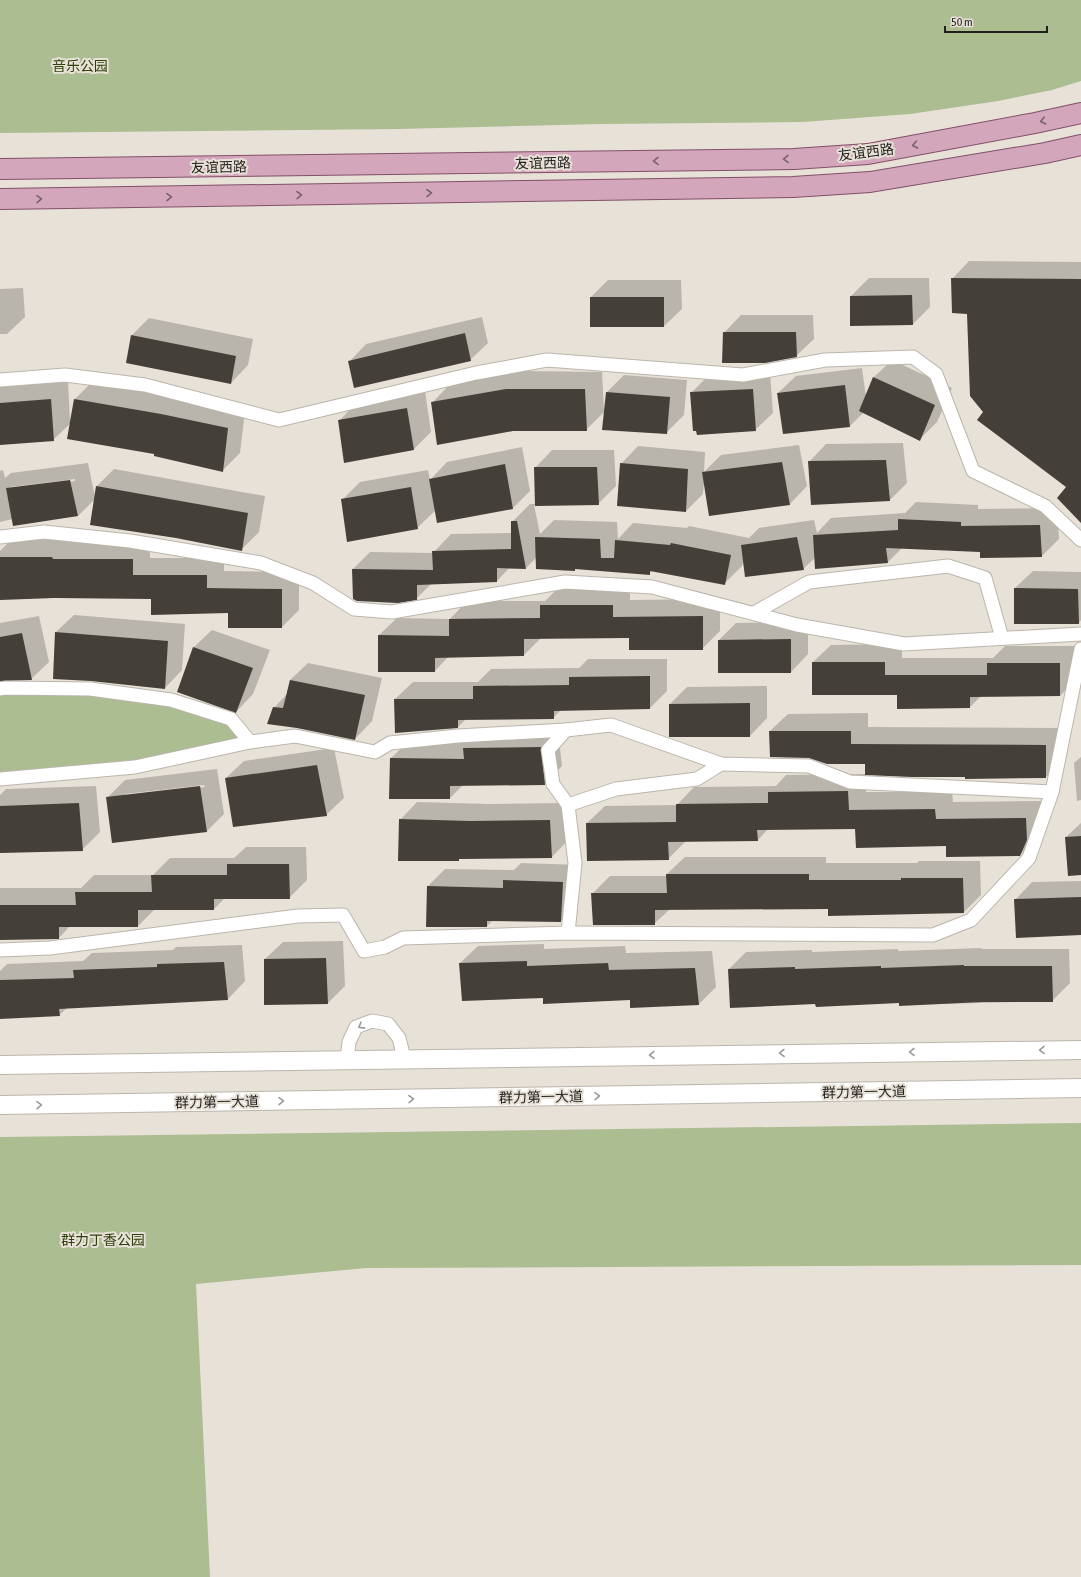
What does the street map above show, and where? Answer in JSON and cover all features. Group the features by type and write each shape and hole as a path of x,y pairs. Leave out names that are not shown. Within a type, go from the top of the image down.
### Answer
{"main road":[{"name":"友谊西路","path":"0,169 794,159 868,154 1081,113"},
{"name":"友谊西路","path":"0,199 793,187 870,182 1046,153 1081,145"},
{"path":"0,1065 404,1058 1081,1050"},
{"name":"群力第一大道","path":"0,1105 1081,1088"}],"street":[{"path":"0,380 65,374 145,385 279,420 476,373 547,360 743,375 824,360 913,358 936,374 973,471 1045,506 1081,540"},
{"path":"0,537 44,532 130,542 261,564 313,583 354,609 392,612 566,582 652,587 797,625 904,644 1081,634"},
{"path":"754,614 809,582 948,566 985,578 1002,638"},
{"path":"0,950 50,948 298,916 343,915 364,951 386,947 403,938 568,933 933,935 971,920 1030,858 1052,792 1081,649"},
{"path":"0,689 90,689 171,700 230,720 250,742"},
{"path":"0,779 135,767 250,742 295,736 376,752 390,743 458,736 566,730 611,724 721,764 809,766 850,782 1052,792"},
{"path":"566,730 548,750 553,784 568,805 575,863 568,933"},
{"path":"568,805 616,789 697,780 721,764"},
{"path":"347,1060 349,1042 356,1027 372,1020 388,1024 399,1038 404,1058"}],"green space":[{"name":"音乐公园","path":"0,0 1081,0 1081,81 1052,90 998,101 910,114 803,122 601,124 399,129 0,133"},
{"path":"0,689 90,689 231,719 250,742 135,767 0,779"},
{"name":"群力丁香公园","path":"1081,1123 1081,1265 366,1268 196,1284 210,1577 0,1577 0,1137"}],"building":[{"path":"951,278 1081,279 1081,523 1057,498 1066,487 977,420 983,412 970,396 967,314 952,313"},
{"path":"912,295 913,325 850,326 850,296"},
{"path":"590,297 664,297 664,327 590,327"},
{"path":"723,332 796,332 797,357 765,363 722,363"},
{"path":"465,333 471,361 354,388 348,361"},
{"path":"131,335 236,356 231,384 126,363"},
{"path":"873,377 935,405 920,441 859,411"},
{"path":"845,385 850,427 783,434 777,393"},
{"path":"506,389 585,389 587,431 513,431 437,445 431,402"},
{"path":"753,389 756,431 697,435 696,431 693,431 690,392"},
{"path":"606,392 670,397 667,434 602,430"},
{"path":"51,399 54,441 0,445 0,403"},
{"path":"74,399 161,414 228,428 223,472 154,456 154,454 67,439"},
{"path":"407,408 414,450 344,463 338,420"},
{"path":"886,460 890,501 811,505 808,461"},
{"path":"782,462 790,505 709,516 702,472"},
{"path":"620,463 688,469 686,512 617,506"},
{"path":"505,464 513,509 437,523 429,479"},
{"path":"534,467 597,467 599,505 535,506"},
{"path":"70,480 78,516 13,526 6,488"},
{"path":"96,486 248,513 242,551 176,538 90,525"},
{"path":"411,487 418,529 347,542 341,499"},
{"path":"898,519 961,522 961,526 1040,525 1042,557 980,558 980,552 886,548 888,563 815,569 813,535 898,530"},
{"path":"511,521 517,521 526,569 497,568 497,582 417,585 417,600 398,603 357,601 353,599 352,569 433,570 432,551 511,549"},
{"path":"535,537 600,539 601,558 614,558 615,540 670,545 671,543 731,555 725,585 650,571 650,575 575,569 575,571 536,569"},
{"path":"797,537 804,570 745,577 741,545"},
{"path":"0,557 52,557 53,559 133,559 133,575 207,575 207,588 282,589 282,628 228,628 228,613 151,615 151,599 54,598 0,600"},
{"path":"1014,588 1078,589 1079,624 1014,624"},
{"path":"540,605 613,605 613,617 703,616 703,650 629,650 629,638 524,639 524,656 435,658 435,672 378,672 378,635 449,636 449,619 540,618"},
{"path":"55,632 168,641 165,689 91,681 53,679"},
{"path":"22,633 32,680 0,681 0,637"},
{"path":"791,639 791,673 718,673 718,640"},
{"path":"193,647 253,668 236,713 177,692"},
{"path":"812,662 885,662 885,675 987,675 987,663 1060,663 1060,696 970,697 970,708 897,709 897,695 812,695"},
{"path":"650,676 650,709 554,711 554,719 458,720 458,728 395,733 394,699 473,699 473,686 569,685 569,677"},
{"path":"290,680 365,695 355,740 297,728 267,724 273,707 283,708"},
{"path":"750,703 750,737 669,737 669,704"},
{"path":"769,731 851,731 851,744 1046,745 1046,778 965,779 965,777 865,775 865,764 827,764 809,758 770,757"},
{"path":"541,747 545,785 450,786 450,799 389,799 390,758 464,759 463,748"},
{"path":"317,765 327,816 233,827 225,778"},
{"path":"200,786 207,832 112,843 106,797"},
{"path":"848,791 849,810 935,809 936,819 1026,818 1027,840 1020,856 946,857 946,846 856,848 855,829 757,830 758,841 668,842 669,860 587,861 586,823 676,822 676,804 768,803 768,792"},
{"path":"79,803 83,851 0,853 0,806"},
{"path":"399,819 470,821 550,820 552,858 398,861"},
{"path":"1081,836 1081,875 1068,876 1065,837"},
{"path":"227,864 289,864 290,899 214,899 214,910 138,910 138,927 59,927 59,939 0,940 0,905 76,905 75,892 152,892 151,875 227,875"},
{"path":"666,874 809,874 809,880 963,878 964,913 828,916 828,909 655,910 655,925 593,925 591,893 667,893"},
{"path":"503,880 563,882 561,922 487,921 487,927 426,927 427,886 503,888"},
{"path":"1081,897 1081,935 1016,938 1014,899"},
{"path":"326,958 328,1004 264,1005 264,959"},
{"path":"527,961 527,966 608,963 609,970 695,968 699,1005 630,1008 630,1000 543,1004 543,998 462,1001 459,963"},
{"path":"224,962 228,1000 59,1009 60,1016 0,1019 0,980 74,978 73,970 157,967 157,964"},
{"path":"964,965 1052,966 1053,1002 982,1002 899,1006 899,1003 816,1007 815,1004 730,1008 728,969 795,967 795,969 881,966 881,968"}]}
